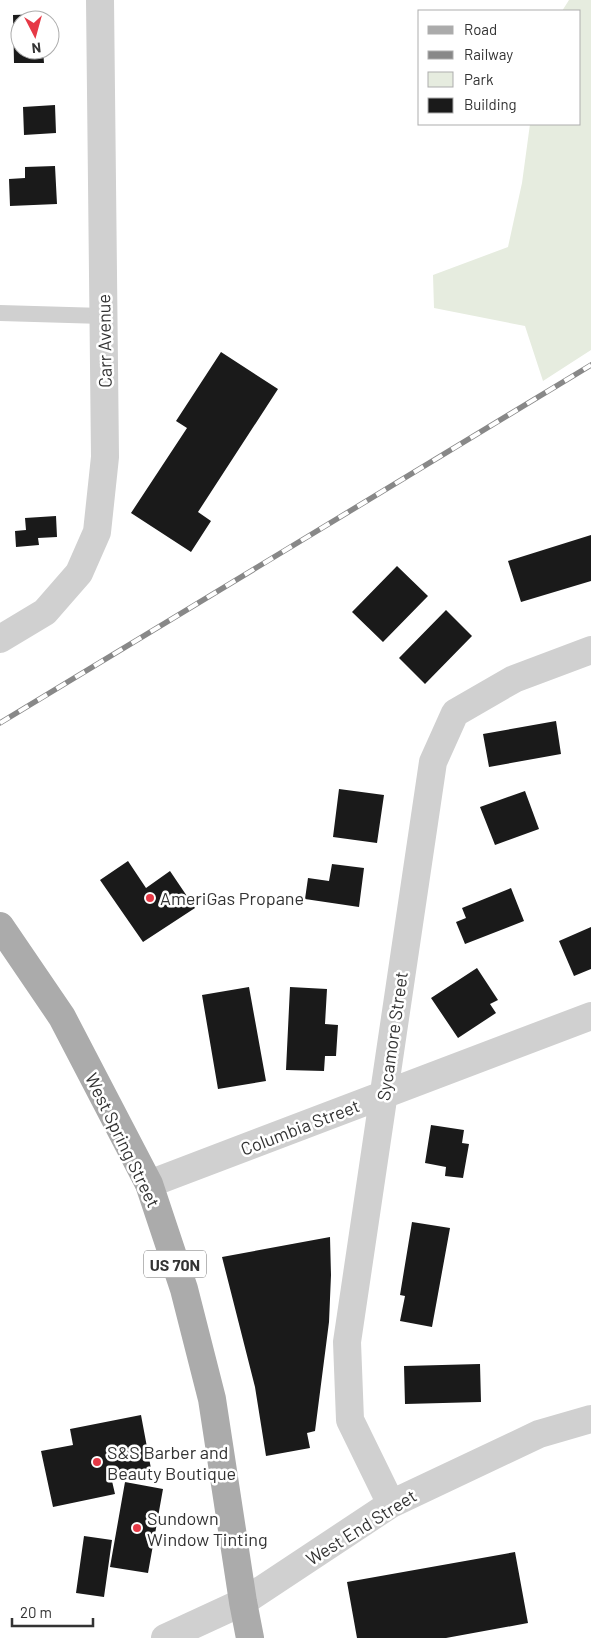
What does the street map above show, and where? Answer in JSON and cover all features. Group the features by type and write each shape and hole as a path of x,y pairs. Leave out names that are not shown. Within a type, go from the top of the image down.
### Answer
{"main road":[{"name":"West Spring Street","path":"0,926 62,1017 149,1184 184,1289 212,1399 250,1638"}],"street":[{"name":"Carr Avenue","path":"0,639 45,612 79,573 97,532 105,458 100,0"},
{"name":"Sycamore Street","path":"390,1504 350,1420 347,1342 433,762 455,713 514,679 591,650"},
{"name":"Columbia Street","path":"149,1184 591,1016"},
{"name":"West End Street","path":"165,1638 243,1602 390,1504 539,1434 591,1419"}],"lane":[{"path":"0,313 103,316"}],"green space":[{"path":"569,0 591,0 591,350 543,381 525,326 434,308 433,275 508,247 522,183 530,125 581,125 581,10 563,10"}],"building":[{"path":"14,60 44,60 44,63 14,63"},
{"path":"55,105 56,133 24,135 23,107"},
{"path":"55,166 57,204 10,206 9,179 25,178 25,167"},
{"path":"221,352 278,389 198,512 211,521 191,552 131,513 187,428 176,421"},
{"path":"56,516 57,537 38,538 39,545 16,547 15,531 26,530 25,518"},
{"path":"591,535 591,581 521,602 508,561"},
{"path":"397,566 428,596 383,642 352,612"},
{"path":"446,610 472,636 425,684 399,658"},
{"path":"556,721 561,754 489,767 483,734"},
{"path":"339,789 384,795 377,843 333,837"},
{"path":"525,791 539,829 495,845 480,807"},
{"name":"AmeriGas Propane","path":"128,861 146,888 170,871 195,908 143,942 100,880"},
{"path":"332,864 364,868 359,907 305,899 308,878 329,881"},
{"path":"511,888 524,921 465,944 456,922 466,918 462,908"},
{"path":"591,927 591,969 574,976 559,941"},
{"path":"477,968 498,1000 490,1004 496,1013 458,1038 431,998"},
{"path":"249,987 266,1081 218,1089 202,995"},
{"path":"290,987 327,989 325,1024 338,1025 336,1056 325,1056 324,1071 286,1070"},
{"path":"431,1125 464,1130 462,1143 469,1144 463,1178 445,1176 446,1167 425,1163"},
{"path":"412,1222 450,1228 432,1327 400,1321 405,1296 400,1295"},
{"path":"330,1237 329,1322 315,1431 307,1433 310,1448 266,1456 255,1387 222,1257"},
{"path":"480,1364 481,1402 405,1404 404,1366"},
{"name":"S&S Barber and Beauty Boutique","path":"141,1415 152,1474 112,1481 115,1494 53,1507 41,1451 73,1445 70,1429"},
{"name":"Sundown Window Tinting","path":"125,1482 163,1489 148,1573 110,1567"},
{"path":"84,1536 112,1540 104,1597 76,1593"},
{"path":"515,1552 528,1623 446,1638 357,1638 347,1582"}],"railway":[{"path":"0,723 591,365"}],"place":[{"name":"AmeriGas Propane","path":"150,898"},
{"name":"S&S Barber and Beauty Boutique","path":"97,1462"},
{"name":"Sundown Window Tinting","path":"137,1528"}]}
